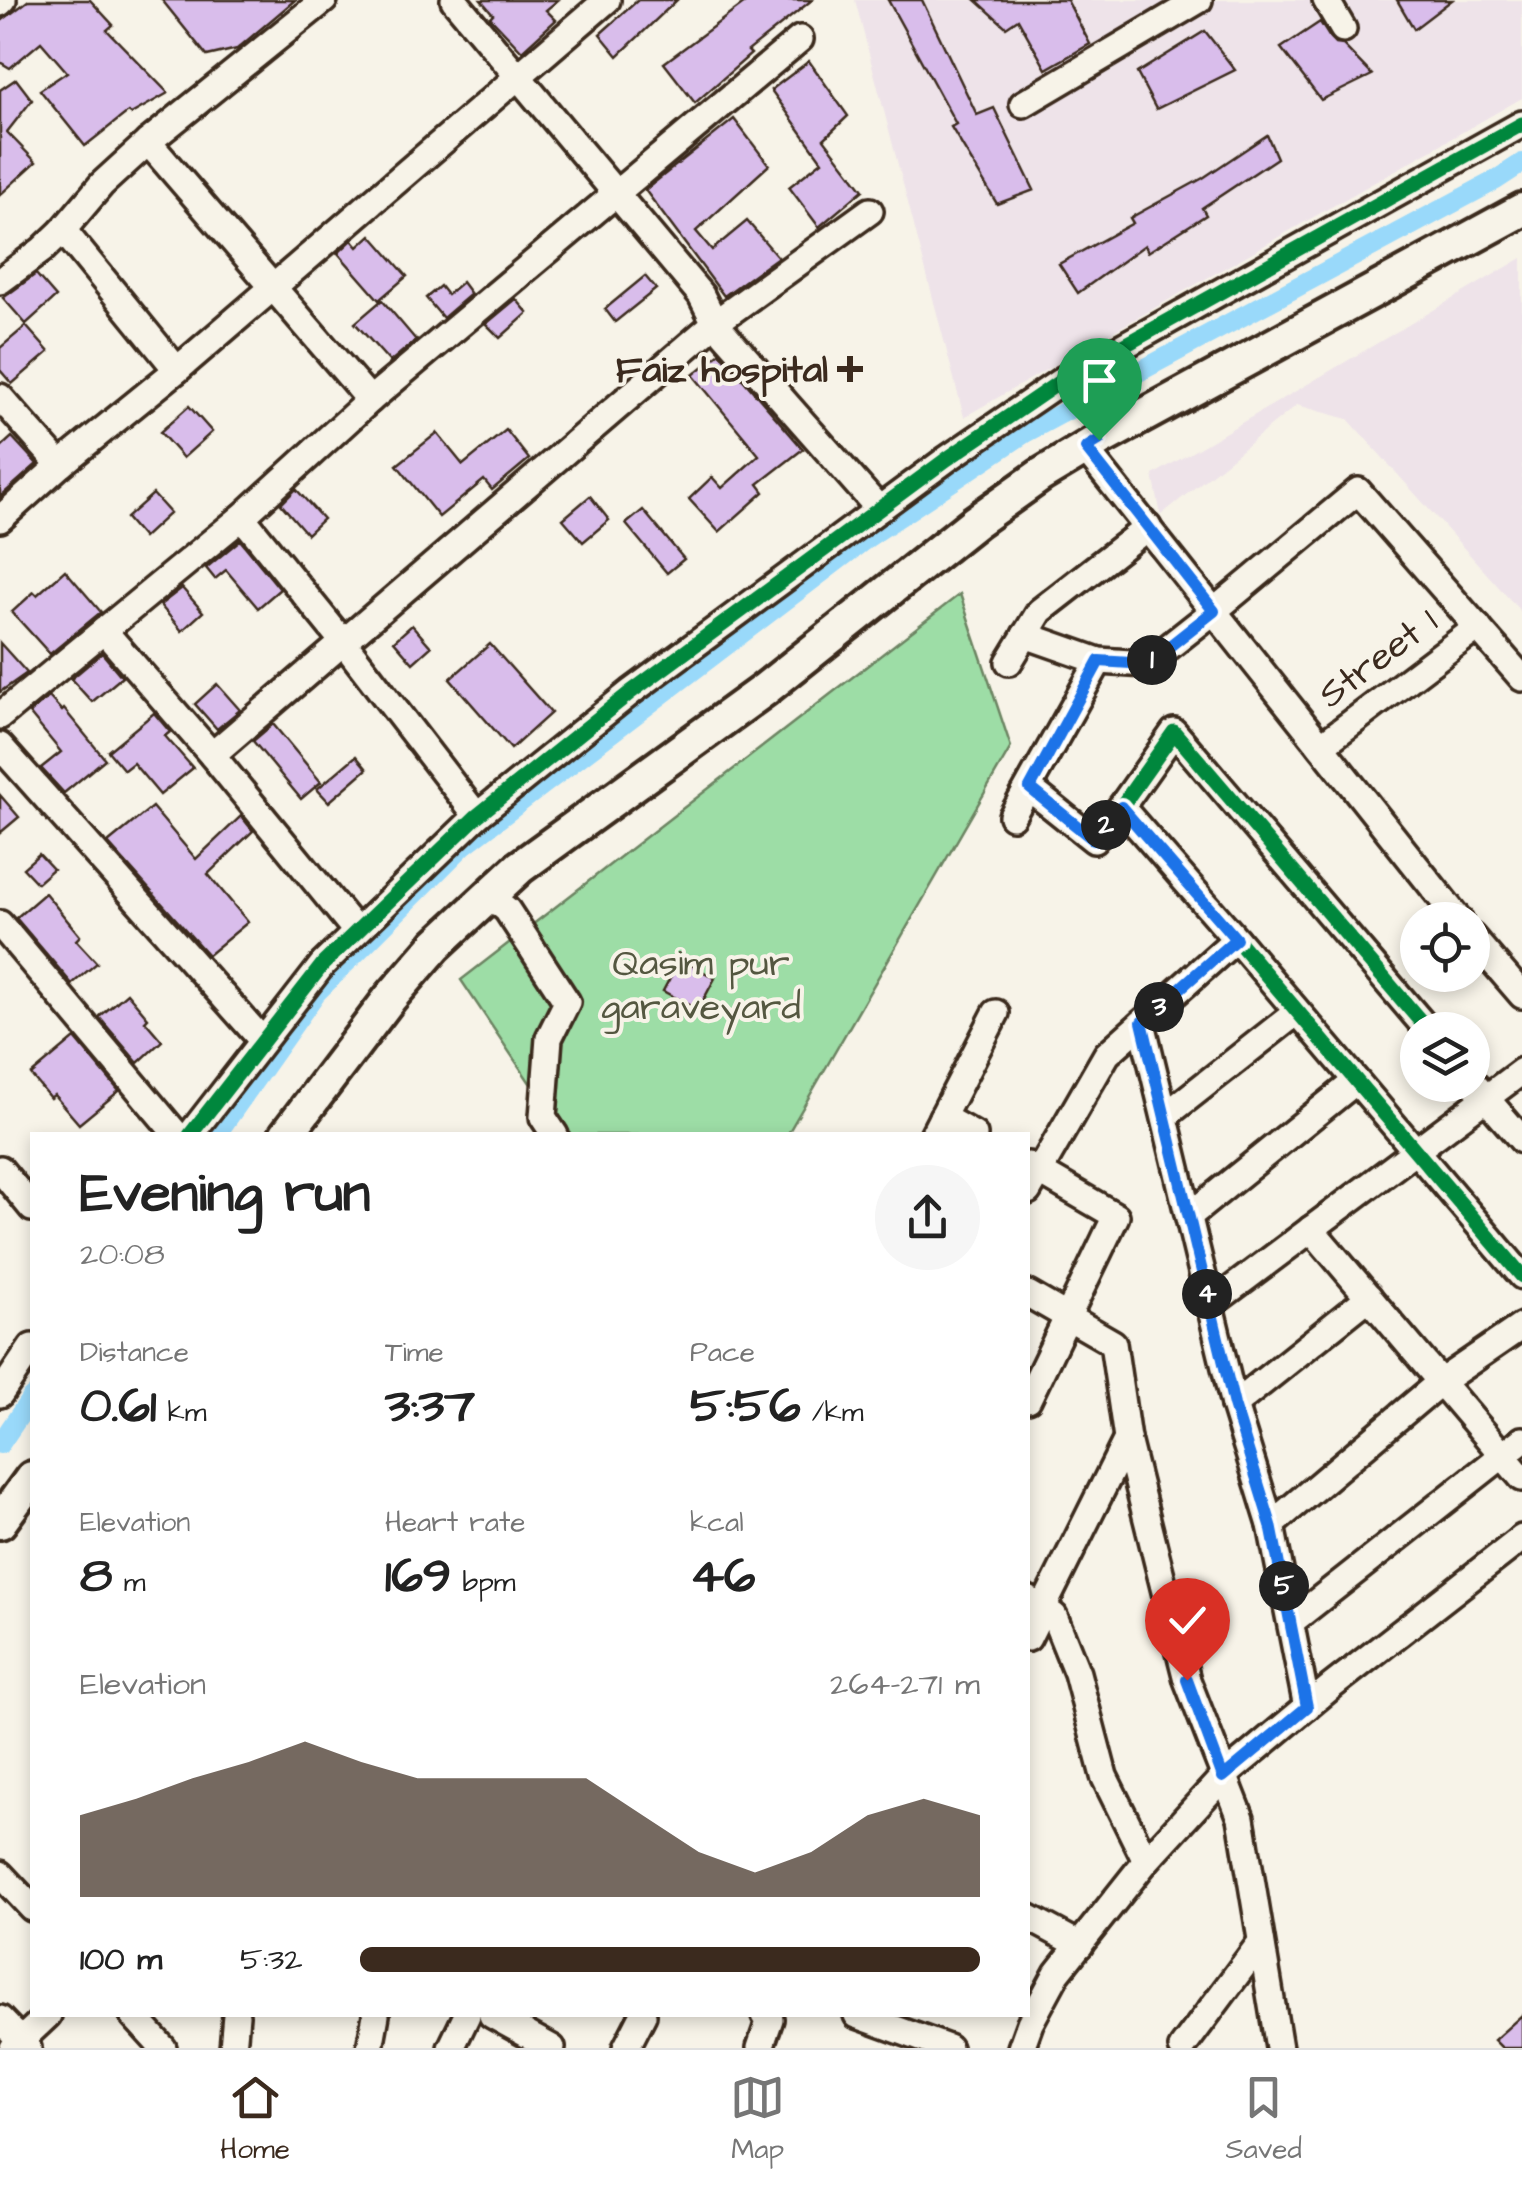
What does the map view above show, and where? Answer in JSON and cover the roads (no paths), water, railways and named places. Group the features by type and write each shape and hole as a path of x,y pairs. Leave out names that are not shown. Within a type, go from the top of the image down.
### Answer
{"main road":[{"path":"288,1132 390,998 436,945 520,867 764,690 975,522 1086,448 1522,210"},
{"path":"0,1522 30,1481"}],"street":[{"path":"0,281 42,250 102,184 148,142 324,0"},
{"path":"454,0 700,296 715,322 879,509"},
{"path":"0,519 607,0"},
{"path":"1023,104 1199,0"},
{"path":"1326,0 1343,28"},
{"path":"0,716 242,517 370,400 800,39"},
{"path":"192,1132 322,964 477,816 631,692 947,459 1064,379 1522,124"},
{"path":"148,142 370,400"},
{"path":"212,756 715,322 870,210"},
{"path":"63,230 177,370"},
{"path":"0,396 60,466"},
{"path":"1086,448 1444,902"},
{"path":"1025,635 1099,661 1147,664 1358,491 1522,678"},
{"path":"242,517 477,816"},
{"path":"1009,662 1040,611 1148,527"},
{"name":"Street 1","path":"1321,746 1478,628"},
{"path":"104,631 356,931"},
{"path":"1012,816 1099,661"},
{"path":"1030,788 1094,840 1174,732 1413,1012"},
{"path":"0,746 262,1040"},
{"path":"1121,807 1522,1276"},
{"path":"489,896 508,910 567,1002 549,1038 543,1117 553,1132"},
{"path":"0,924 174,1132"},
{"path":"1030,1394 1116,1216 1031,1176 1107,1054 1236,939"},
{"path":"1490,958 1522,995"},
{"path":"1165,1116 1297,1012"},
{"path":"962,1132 937,1126 996,1013"},
{"path":"1142,1022 1234,1405 1271,1525 1307,1707"},
{"path":"1490,1085 1522,1071"},
{"path":"1188,1216 1356,1081"},
{"path":"1210,1305 1416,1151 1467,1102"},
{"path":"1489,1102 1522,1140"},
{"path":"0,1169 30,1206"},
{"path":"1311,1229 1439,1382 1513,1448 1522,1478"},
{"path":"1030,1295 1112,1343 1126,1439 1187,1680 1241,1818 1279,2048"},
{"path":"1234,1405 1369,1297"},
{"path":"1271,1525 1439,1382 1522,1326"},
{"path":"0,1394 30,1351"},
{"path":"1126,1439 1035,1604 1054,1616 1077,1673 1104,1776 1146,1861"},
{"path":"1291,1622 1513,1448"},
{"path":"1021,2048 1057,1973 1146,1861 1223,1777 1522,1538"},
{"path":"0,1874 30,1906"},
{"path":"1030,1918 1080,1945"},
{"path":"1182,2048 1261,1942"},
{"path":"0,2019 20,2046 46,2017"},
{"path":"134,2017 164,2048"},
{"path":"233,2048 236,2017"},
{"path":"370,2048 376,2017"},
{"path":"451,2048 466,2017"},
{"path":"496,2017 552,2048"},
{"path":"626,2048 642,2017"},
{"path":"760,2048 768,2017"},
{"path":"863,2017 948,2048"}],"waterway":[{"path":"218,1132 316,993 464,845 867,538 1025,433 1522,163"},
{"path":"0,1444 30,1400"}],"place":[{"name":"Faiz hospital","path":"850,369"}],"park label":[{"name":"Qasim pur garaveyard","path":"701,984"}]}
